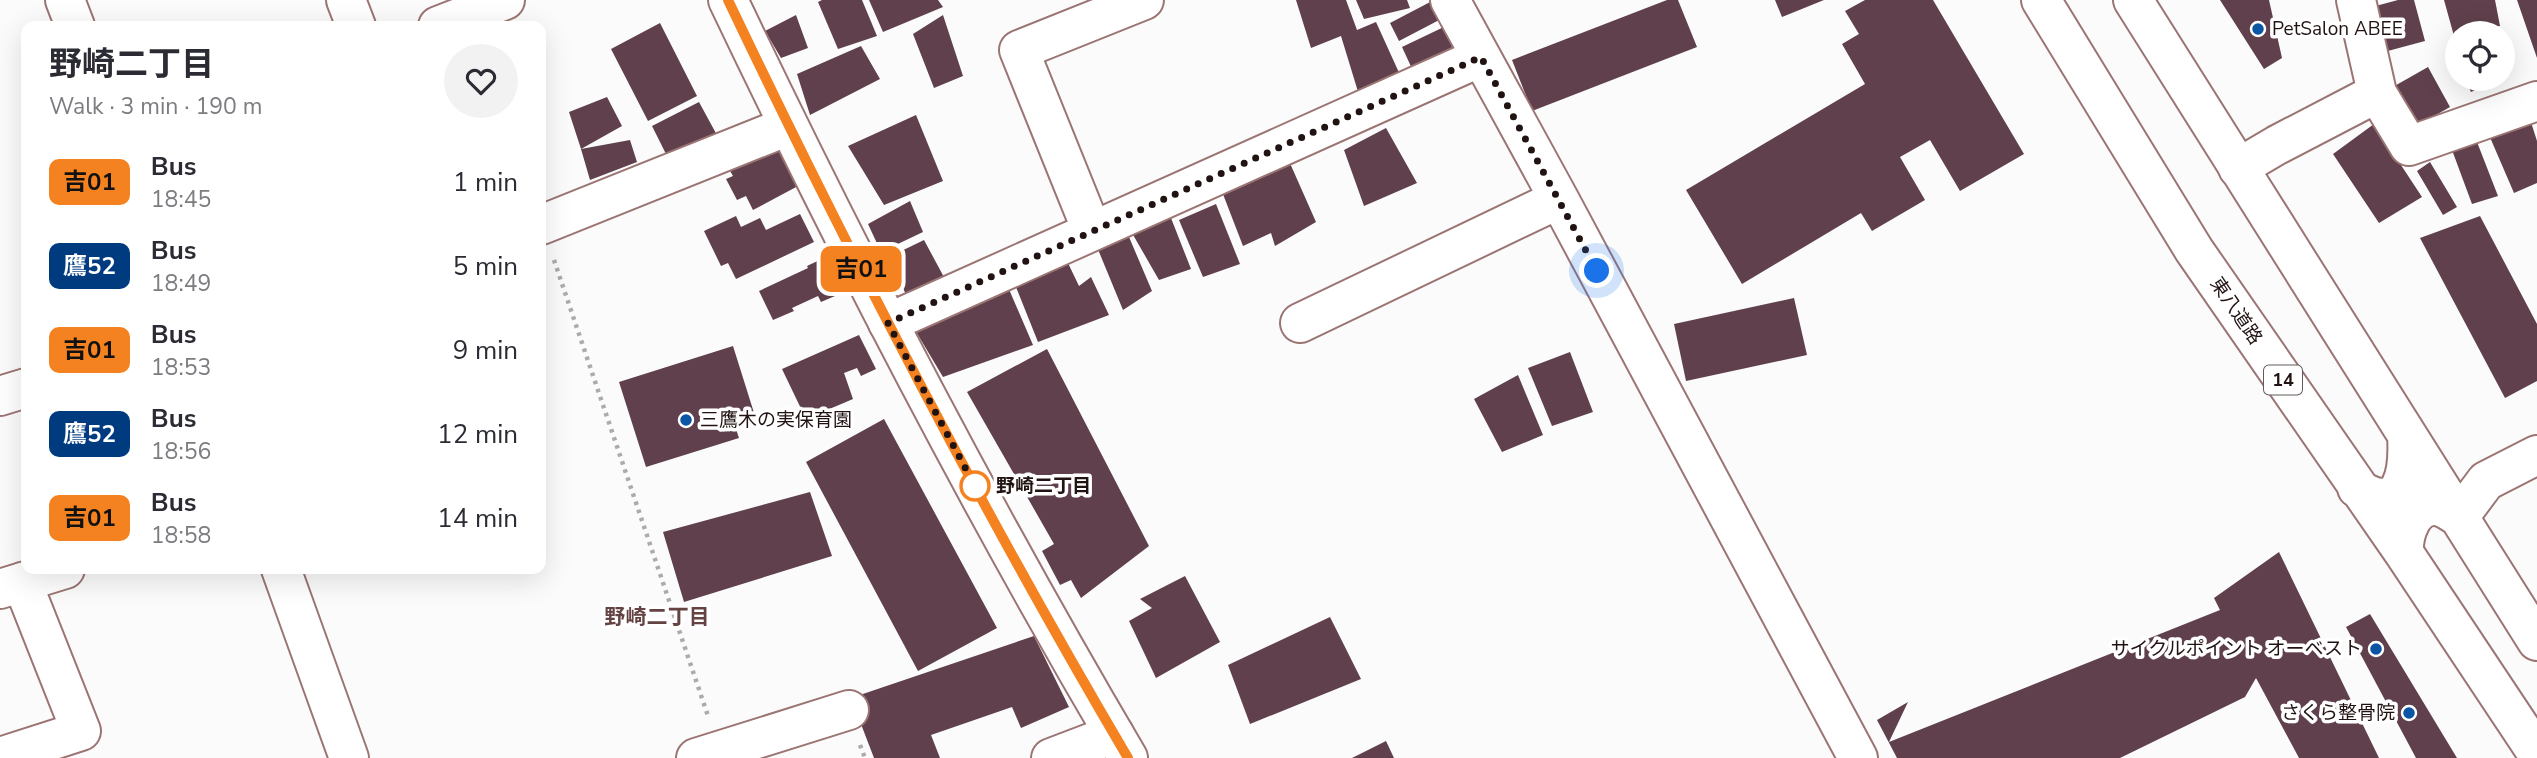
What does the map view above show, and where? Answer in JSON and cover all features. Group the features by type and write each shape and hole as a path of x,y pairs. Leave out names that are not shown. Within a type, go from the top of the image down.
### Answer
{"main road":[{"path":"65,0 73,21"},
{"path":"346,0 354,21"},
{"path":"451,21 505,0"},
{"path":"727,0 888,323 999,530 1121,746 1051,758"},
{"path":"1092,231 1019,50 1144,0"},
{"path":"1450,0 1858,758"},
{"name":"東八道路","path":"2041,0 2194,250 2404,554 2537,753"},
{"path":"2133,0 2537,641"},
{"path":"2356,0 2377,93 2409,146 2537,101"},
{"path":"888,323 1481,57"},
{"path":"2238,168 2377,93"},
{"path":"546,222 788,126"},
{"path":"1300,323 1559,199"},
{"path":"0,396 21,390"},
{"path":"2357,488 2372,498 2385,498 2394,494 2406,473 2407,435"},
{"path":"2459,517 2486,481 2537,455"},
{"path":"2404,554 2410,522 2424,509 2441,507 2459,517"},
{"path":"0,757 81,731 11,586 49,574"},
{"path":"283,574 349,758"},
{"path":"708,754 849,710"}],"path":[{"path":"546,240 708,754"}],"building":[{"path":"862,0 877,36 838,49 818,2"},
{"path":"869,0 938,0 943,7 883,32"},
{"path":"1296,0 1346,0 1357,30 1376,22 1406,88 1363,108 1341,36 1311,48"},
{"path":"1356,0 1407,0 1410,8 1364,19"},
{"path":"1434,0 1443,18 1399,41 1390,23"},
{"path":"1667,0 1678,0 1697,47 1532,111 1512,60"},
{"path":"1775,0 1824,0 1782,17"},
{"path":"1865,0 1933,0 2024,154 1960,191 1930,140 1900,157 1925,200 1872,231 1861,213 1742,284 1686,190 1865,84 1842,44 1859,34 1845,11"},
{"path":"2220,0 2269,0 2282,58 2264,69"},
{"path":"2398,0 2414,0 2425,41 2384,52 2372,7"},
{"path":"2444,0 2495,0 2499,21 2450,21"},
{"path":"2517,0 2537,0 2537,58"},
{"path":"796,15 808,48 781,58 765,31"},
{"path":"943,15 963,76 934,88 913,34"},
{"path":"660,23 697,96 648,121 611,49"},
{"path":"1448,25 1460,50 1414,73 1402,47"},
{"path":"861,46 880,79 810,115 797,74"},
{"path":"2428,67 2450,107 2413,128 2391,88"},
{"path":"607,97 622,126 581,149 569,112"},
{"path":"699,102 718,137 670,162 652,126"},
{"path":"916,115 943,181 884,205 848,146"},
{"path":"2529,116 2537,141 2537,183 2514,193 2489,135"},
{"path":"2374,124 2422,197 2379,223 2333,154"},
{"path":"1386,128 1417,183 1364,206 1344,150"},
{"path":"772,136 798,186 753,210 746,196 737,200 726,179 733,176 725,162"},
{"path":"630,140 637,162 590,180 581,149"},
{"path":"2477,142 2498,196 2472,204 2452,150"},
{"path":"1289,161 1316,222 1275,246 1271,233 1243,246 1221,189"},
{"path":"2430,162 2457,207 2443,215 2417,171"},
{"path":"910,201 923,232 881,252 868,224"},
{"path":"1216,204 1240,264 1203,277 1179,220"},
{"path":"800,214 814,242 736,279 728,263 721,266 704,231 736,216 741,227 760,218 766,230"},
{"path":"2480,216 2537,324 2537,381 2505,398 2420,238"},
{"path":"1171,218 1191,269 1159,280 1132,233"},
{"path":"1129,237 1152,291 1123,310 1097,247"},
{"path":"924,240 945,279 908,299 889,257"},
{"path":"826,257 842,293 821,302 818,296 773,320 759,291"},
{"path":"1067,261 1079,286 1091,277 1109,315 1038,342 1014,282"},
{"path":"1008,287 1033,345 943,377 915,330"},
{"path":"1794,298 1807,355 1686,381 1674,324"},
{"path":"859,335 876,369 861,376 857,368 844,373 853,399 806,419 782,369"},
{"path":"733,346 755,416 734,423 739,438 646,467 619,382"},
{"path":"1047,349 1149,546 1081,598 1071,580 1060,585 1042,551 1054,544 967,392"},
{"path":"1570,352 1593,412 1552,426 1528,368"},
{"path":"1518,375 1543,435 1502,452 1474,399"},
{"path":"884,419 997,628 918,671 806,462"},
{"path":"810,492 832,556 684,602 663,532"},
{"path":"2279,552 2379,758 2299,758 2256,678 2245,697 2120,758 1897,758 1877,720 1908,702 1889,742 2220,610 2214,598"},
{"path":"1185,576 1220,642 1156,678 1129,621 1152,608 1140,599"},
{"path":"2370,614 2457,758 2416,758 2346,627"},
{"path":"1330,617 1361,679 1250,724 1228,665"},
{"path":"1034,636 1069,707 1021,728 1012,707 931,735 940,758 874,758 851,698"},
{"path":"1386,741 1394,758 1352,758"}],"bus line":[{"name":"吉01","path":"728,0 788,126 921,386 1044,612 1128,758"}],"place":[{"name":"PetSalon ABEE","path":"2258,29"},
{"name":"三鷹木の実保育園","path":"686,420"},
{"name":"野崎二丁目","path":"975,486"},
{"name":"サイクルポイント オーベスト","path":"2376,649"},
{"name":"さくら整骨院","path":"2409,713"}],"district":[{"name":"野崎二丁目","path":"657,617"}],"route":[{"path":"975,486 976,488 888,323 1481,57 1597,271"}]}
